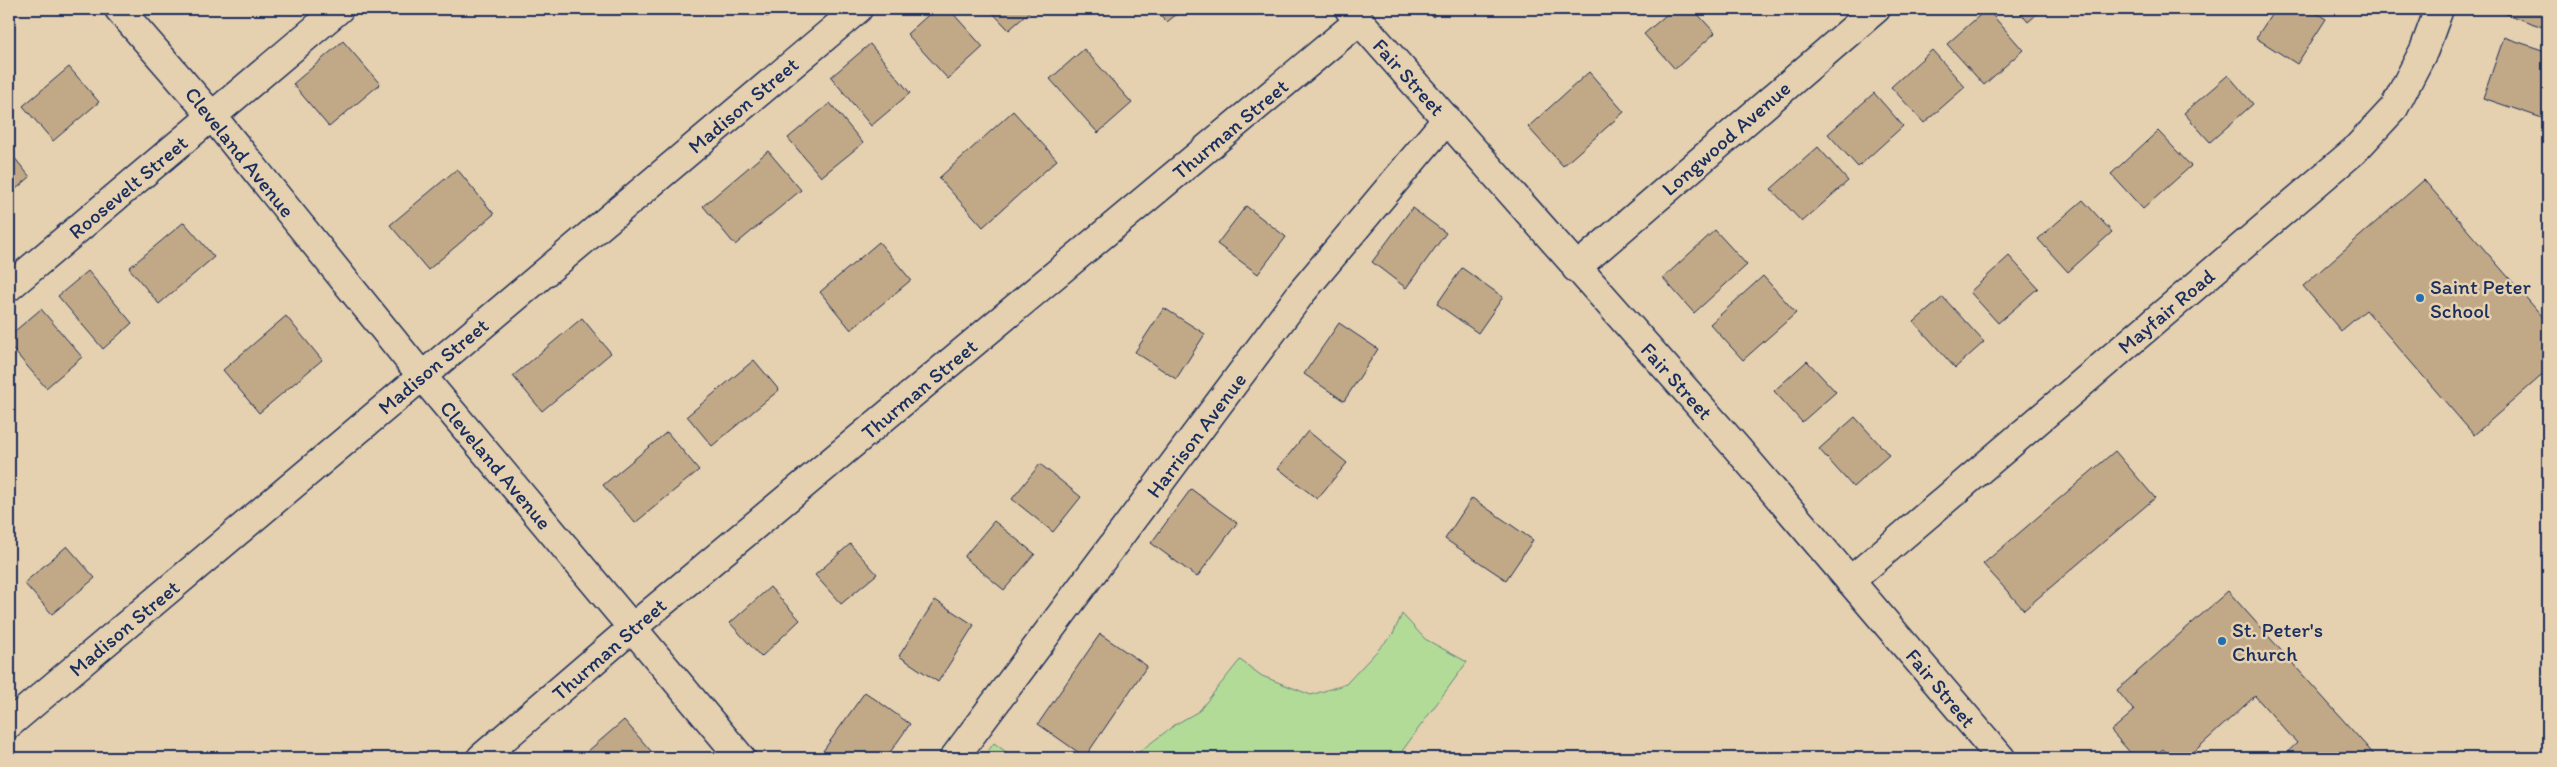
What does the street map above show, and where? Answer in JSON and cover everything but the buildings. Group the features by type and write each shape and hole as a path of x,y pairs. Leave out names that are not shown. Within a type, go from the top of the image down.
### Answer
{"street":[{"name":"Cleveland Avenue","path":"119,9 212,116 422,375 741,758"},
{"name":"Roosevelt Street","path":"9,287 339,9"},
{"name":"Madison Street","path":"9,724 858,9"},
{"name":"Longwood Avenue","path":"1576,268 1876,9"},
{"name":"Mayfair Road","path":"1850,581 2354,151 2394,108 2424,50 2439,9"},
{"name":"Fair Street","path":"1354,15 1732,442 2001,758"},
{"name":"Thurman Street","path":"481,758 1354,15"},
{"name":"Harrison Avenue","path":"954,758 1302,292 1447,119"}],"green space":[{"path":"1402,614 1425,639 1467,662 1397,758 1131,758 1176,724 1199,711 1240,660 1262,676 1311,695 1346,684 1393,634"},
{"path":"994,743 1014,758 983,758"}],"place":[{"name":"Saint Peter School","path":"2420,298"},
{"name":"St. Peter's Church","path":"2222,641"}]}
